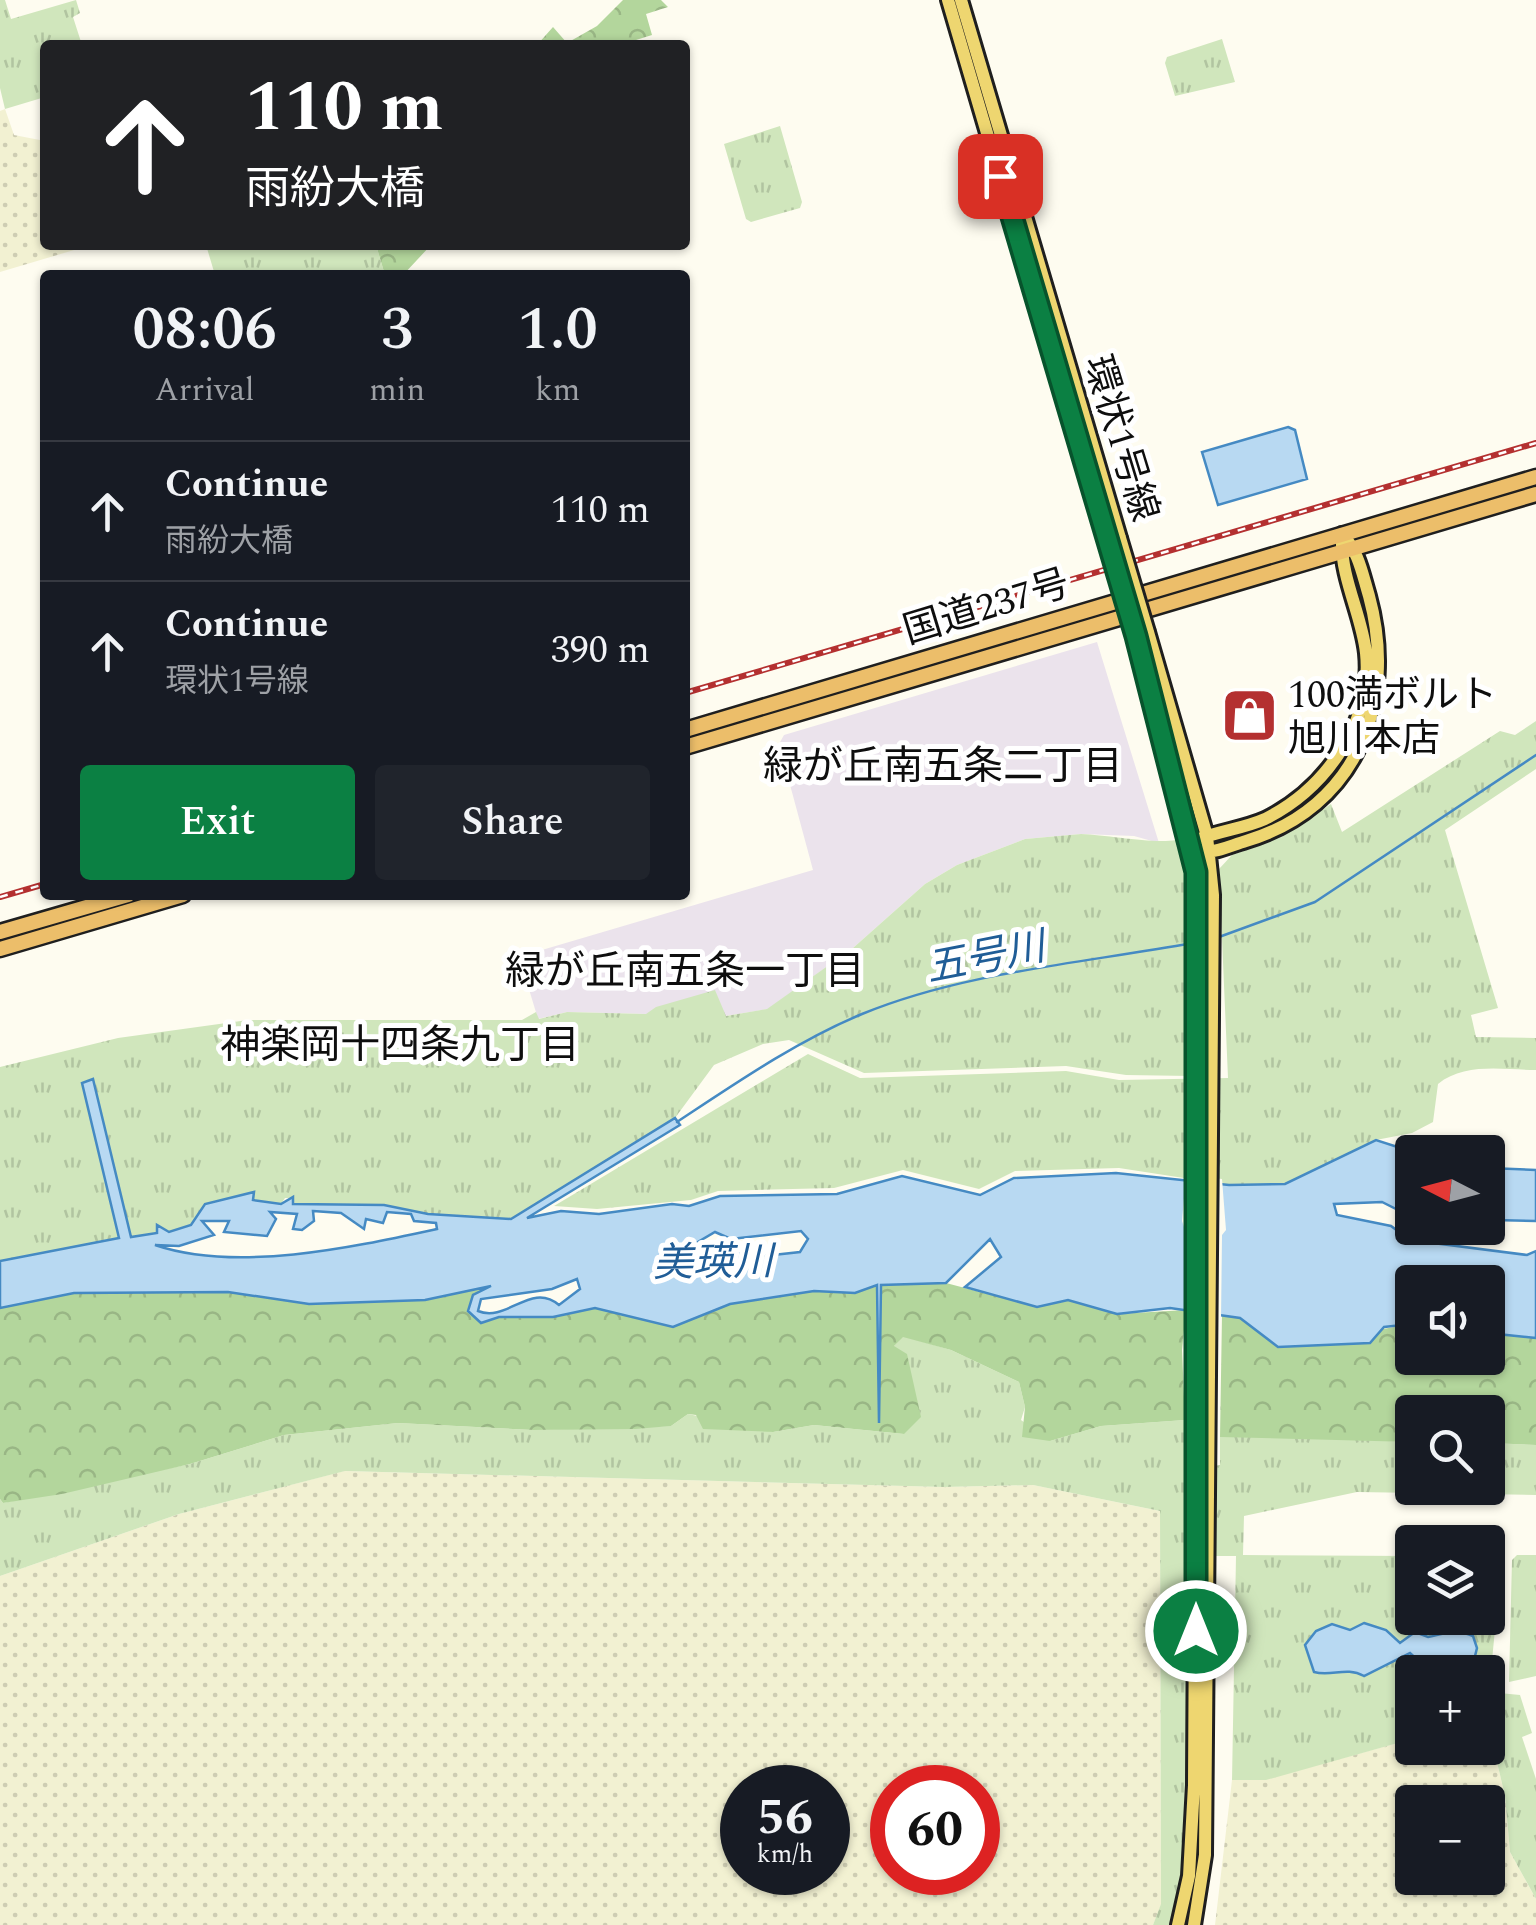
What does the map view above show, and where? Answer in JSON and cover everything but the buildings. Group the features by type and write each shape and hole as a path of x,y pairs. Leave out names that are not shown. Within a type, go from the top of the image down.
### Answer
{"highway":[{"name":"国道237号","path":"690,729 1536,477"},
{"name":"国道237号","path":"690,745 1536,494"},
{"path":"0,932 111,900"},
{"path":"0,949 166,900"}],"main road":[{"name":"環状1号線","path":"953,1 1142,634 1207,836 1206,896"},
{"path":"1193,847 1209,852 1282,827 1325,796 1350,764 1368,729 1380,689 1380,651 1342,534"},
{"path":"1193,847 1207,836 1262,820 1300,798 1333,764 1352,732 1365,693 1366,656 1348,550"},
{"name":"環状1号線","path":"1142,634 1206,896"},
{"path":"1194,1925 1205,1856 1206,896"},
{"path":"1178,1925 1189,1876 1194,1802 1203,1466"}],"shaded area":[{"path":"1097,642 1159,843 1134,836 1081,834 1025,839 957,865 925,884 853,948 768,1009 725,1016 715,991 647,1014 567,1012 538,1019 522,966 525,955 813,870 779,744 784,735"}],"green space":[{"path":"0,0 5,0 11,19 76,0 80,13 73,17 80,40 40,40 40,98 5,109 0,88"},
{"path":"623,0 661,0 668,7 646,14 652,35 636,40 572,40 597,26"},
{"path":"553,27 564,40 541,40"},
{"path":"1222,39 1235,82 1175,96 1165,63 1167,57"},
{"path":"5,109 14,135 40,140 40,250 74,250 0,272 0,111"},
{"path":"780,126 802,202 800,208 751,222 746,219 724,144"},
{"path":"208,250 378,250 384,270 214,270"},
{"path":"378,250 426,250 408,270 384,270"},
{"path":"1536,721 1536,769 1445,830 1498,1008 1471,1015 1476,1037 1536,1038 1536,1070 1472,1070 1449,1077 1438,1084 1433,1122 1412,1133 1376,1140 1285,1184 1229,1185 1119,1168 1015,1171 979,1189 903,1170 834,1188 718,1191 691,1200 597,1209 554,1206 808,1054 860,1078 1066,1071 1119,1080 1228,1078 1219,869 1232,855 1282,837 1331,804 1342,832 1500,731 1515,735"},
{"path":"1081,834 1176,840 1192,903 1191,1076 1126,1075 1066,1066 864,1073 789,1040 763,1044 714,1065 675,1118 511,1219 428,1214 384,1205 293,1204 293,1198 285,1198 281,1204 252,1200 253,1193 205,1204 191,1225 169,1232 157,1226 157,1233 131,1238 92,1080 82,1084 120,1238 0,1261 0,1067 118,1038 248,1020 522,1020 536,1012 539,1019 567,1012 646,1014 656,1007 715,990 726,1016 767,1009 853,948 925,884 957,865 1025,839"},
{"path":"946,1283 1037,1307 1068,1300 1117,1314 1186,1310 1182,1350 1185,1420 1101,1426 1050,1441 1022,1437 1025,1407 1019,1382 951,1350 903,1337 894,1346 907,1354 921,1417 904,1434 814,1425 773,1432 703,1429 696,1415 688,1414 671,1426 635,1429 533,1430 398,1423 284,1435 190,1464 62,1494 3,1503 0,1499 0,1308 10,1305 74,1293 148,1292 228,1292 309,1304 425,1300 498,1284 473,1296 481,1323 499,1317 553,1317 595,1308 673,1327 730,1304 814,1291 855,1293 878,1285"},
{"path":"1222,1315 1240,1318 1278,1347 1395,1327 1395,1375 1505,1375 1505,1335 1536,1338 1536,1445 1505,1444 1505,1395 1395,1395 1395,1442 1220,1437"},
{"path":"903,1336 951,1350 1019,1382 1025,1407 1021,1420 1050,1441 1101,1426 1185,1420 1184,1466 1191,1467 1186,1851 1172,1925 1153,1925 1161,1904 1160,1511 1033,1485 944,1487 345,1471 179,1514 0,1576 0,1499 3,1503 190,1464 284,1435 398,1423 533,1430 671,1426 688,1414 773,1432 814,1425 904,1434 894,1346"},
{"path":"1220,1437 1395,1441 1395,1493 1357,1492 1244,1516 1243,1555 1395,1556 1395,1635 1494,1635 1493,1655 1395,1655 1395,1744 1266,1780 1232,1780 1236,1556 1213,1556 1214,1466 1220,1465"},
{"path":"1505,1444 1536,1445 1536,1495 1505,1494"},
{"path":"344,1471 944,1487 1033,1485 1160,1511 1161,1905 1153,1925 0,1925 0,1576 179,1514"},
{"path":"1517,1555 1536,1555 1536,1676 1509,1682 1512,1560"},
{"path":"1505,1694 1520,1695 1532,1733 1522,1737 1536,1779 1536,1899 1510,1852 1498,1765 1505,1765"},
{"path":"1395,1744 1395,1765 1498,1765 1502,1785 1395,1785 1395,1895 1505,1895 1505,1796 1510,1852 1536,1899 1536,1925 1215,1925 1232,1780 1266,1779"}],"water":[{"path":"1288,427 1295,430 1307,479 1218,505 1202,452"},
{"name":"美瑛川","path":"93,1079 131,1237 157,1233 157,1225 169,1232 191,1225 205,1204 254,1192 253,1200 281,1204 293,1197 293,1204 384,1205 428,1214 511,1219 675,1118 680,1125 527,1218 561,1211 599,1214 672,1204 689,1206 720,1196 837,1194 902,1176 980,1195 1014,1178 1116,1173 1229,1185 1285,1184 1376,1140 1395,1146 1395,1208 1382,1202 1334,1204 1337,1215 1391,1226 1395,1229 1395,1245 1449,1245 1527,1255 1536,1251 1536,1338 1505,1335 1505,1265 1395,1265 1395,1326 1384,1327 1370,1343 1278,1347 1240,1318 1170,1308 1117,1314 1068,1300 1037,1307 965,1287 1001,1257 990,1239 946,1283 881,1285 879,1423 877,1285 855,1293 814,1291 730,1304 673,1327 595,1308 553,1317 499,1317 481,1323 468,1311 473,1295 491,1286 425,1300 309,1304 228,1292 74,1293 0,1308 0,1261 119,1238 82,1083","holes":["313,1211 341,1213 364,1229 366,1219 383,1223 387,1212 411,1214 414,1221 436,1223 437,1229 333,1249 258,1257 187,1253 155,1245 179,1246 214,1235 202,1221 229,1221 224,1232 267,1236 276,1219 270,1212 297,1214 293,1229 302,1230 314,1221","801,1231 808,1239 800,1252 764,1256 698,1242 715,1232 731,1239","577,1279 580,1289 559,1305 539,1298 499,1312 478,1311 481,1299 552,1289"]},
{"path":"1505,1169 1536,1170 1536,1221 1505,1220"},
{"path":"1364,1623 1386,1630 1400,1643 1411,1635 1470,1635 1477,1648 1475,1655 1395,1655 1395,1660 1364,1676 1314,1672 1305,1645 1316,1631 1332,1624 1350,1630"}],"pier":[{"path":"1186,1175 1222,1179 1226,1230 1222,1235 1221,1320 1185,1315 1187,1236 1182,1221"}],"waterway":[{"name":"五号川","path":"1219,937 1315,902 1536,755"},
{"name":"五号川","path":"677,1122 814,1037 901,1000 983,978 1192,943"}],"railway":[{"path":"690,692 1536,443"},
{"path":"0,897 40,885"}],"place":[{"name":"100満ボルト 旭川本店","path":"1249,716"}],"district":[{"name":"緑が丘南五条二丁目","path":"943,765"},
{"name":"緑が丘南五条一丁目","path":"685,970"},
{"name":"神楽岡十四条九丁目","path":"400,1044"}],"route":[{"path":"1000,176 1136,636 1193,847 1199,898 1196,1631"}]}
